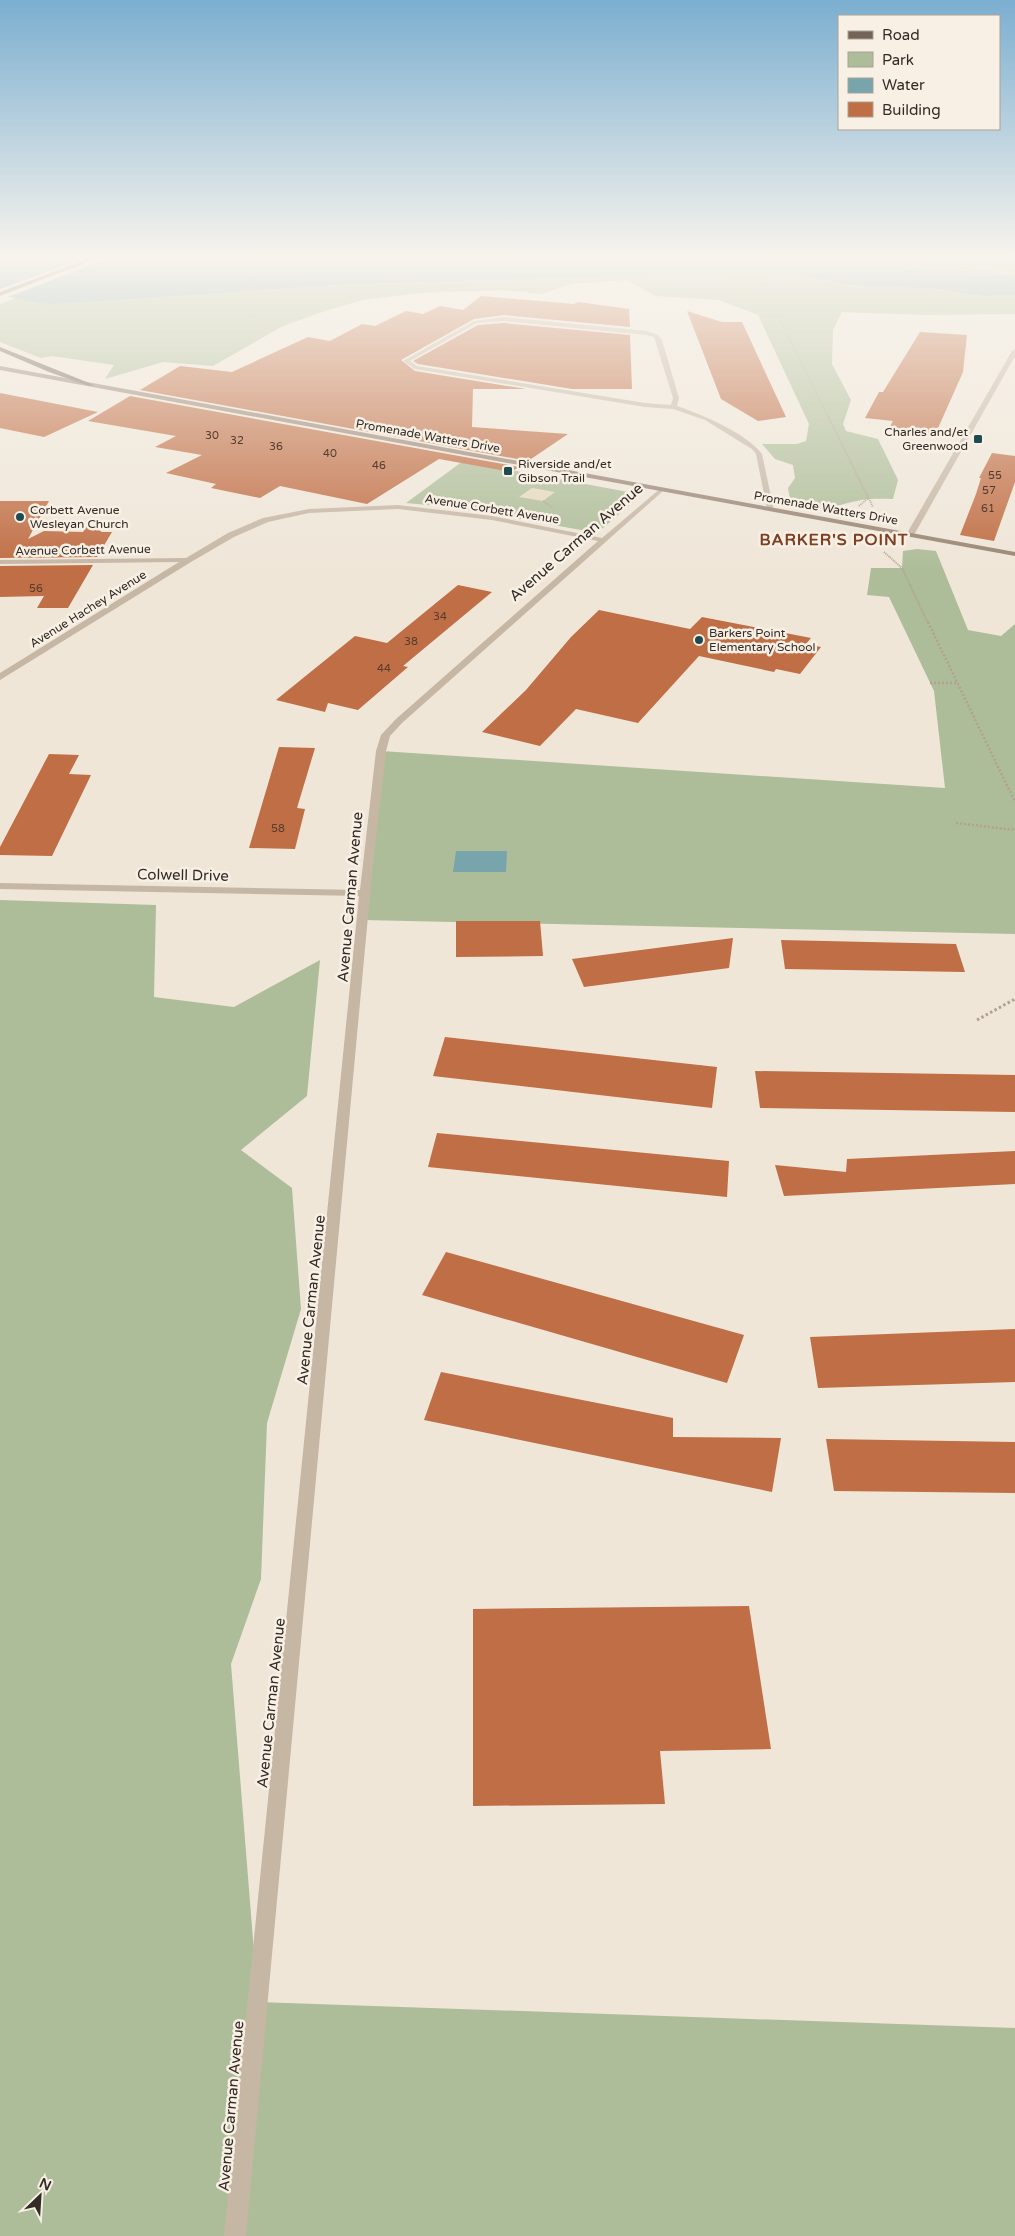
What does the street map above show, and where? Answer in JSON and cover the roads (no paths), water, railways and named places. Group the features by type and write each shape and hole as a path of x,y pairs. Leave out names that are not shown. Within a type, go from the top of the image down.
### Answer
{"main road":[{"path":"29,361 91,385"},
{"name":"Promenade Watters Drive","path":"0,368 1015,554"}],"street":[{"path":"407,361 415,367 645,405 674,407 707,419 754,448 759,454 771,509"},
{"path":"665,361 676,398 674,407"},
{"path":"910,535 1009,361"},
{"name":"Avenue Carman Avenue","path":"235,2236 381,751 386,735 399,721 602,540 661,490"},
{"name":"Avenue Corbett Avenue","path":"0,562 188,560 231,535 266,520 309,511 356,507 440,510 492,518 602,540"},
{"name":"Avenue Hachey Avenue","path":"0,677 188,560"},
{"name":"Colwell Drive","path":"0,886 366,894"}],"water":[{"path":"456,851 507,851 506,872 453,872"}],"place":[{"name":"Charles and/et Greenwood","path":"978,439"},
{"name":"Riverside and/et Gibson Trail","path":"508,471"},
{"name":"Corbett Avenue Wesleyan Church","path":"20,517"},
{"name":"Barkers Point Elementary School","path":"699,640"}],"district":[{"name":"BARKER'S POINT","path":"834,540"}]}
